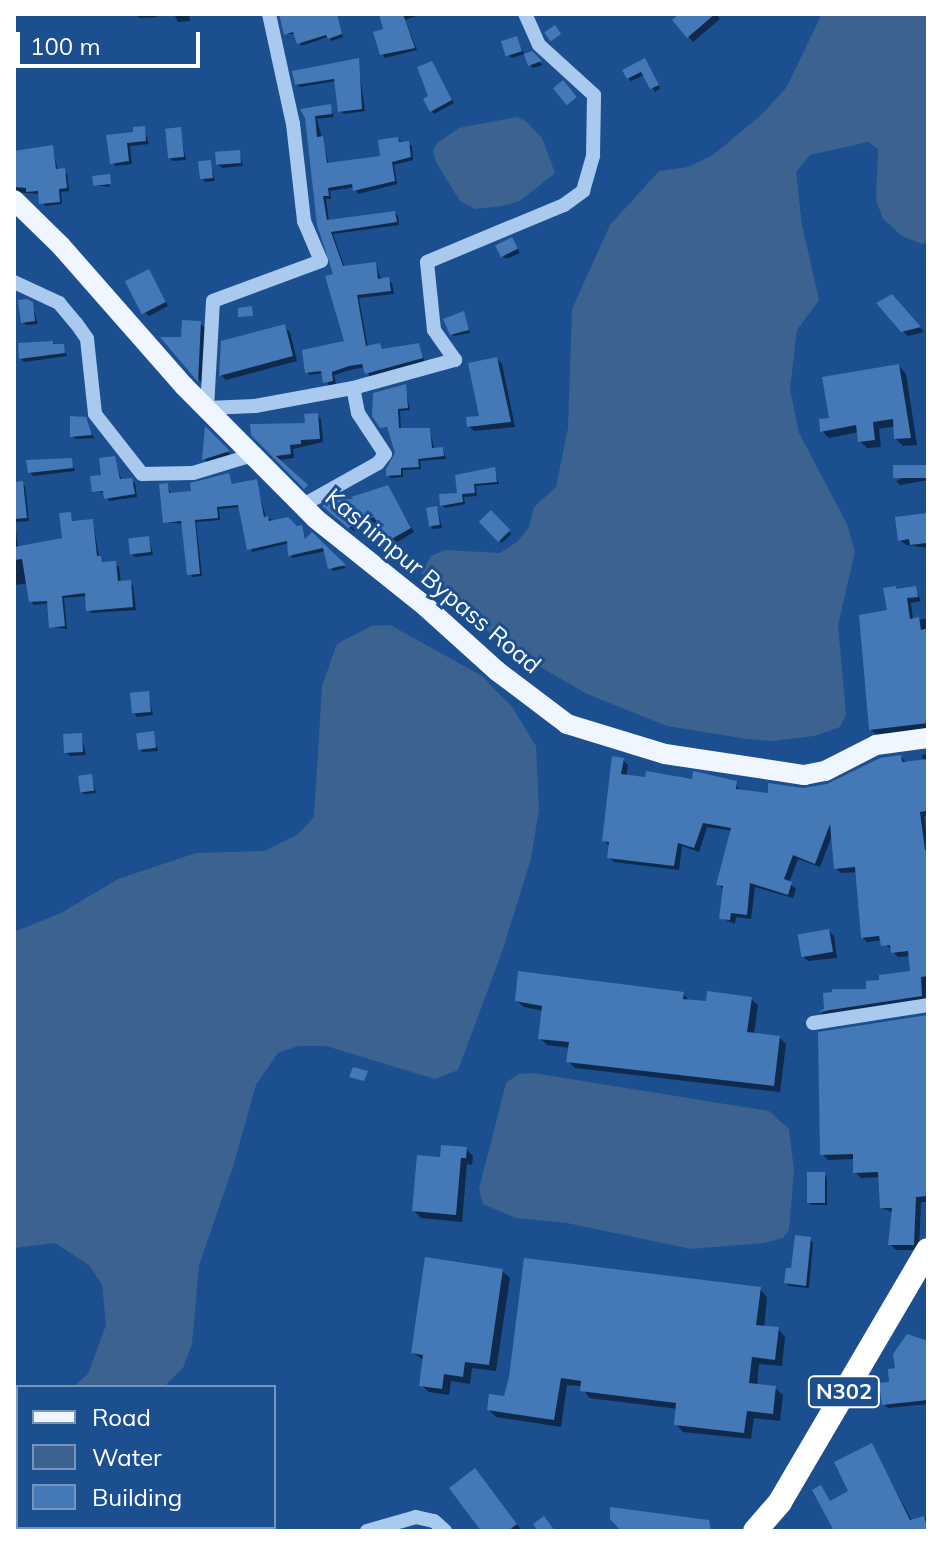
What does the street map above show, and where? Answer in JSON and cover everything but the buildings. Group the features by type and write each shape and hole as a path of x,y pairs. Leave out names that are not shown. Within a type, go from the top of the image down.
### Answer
{"highway":[{"name":"N302","path":"755,1531 780,1502 928,1250"}],"main road":[{"name":"Kashimpur Bypass Road","path":"14,200 207,408 303,505 425,606 497,671 567,724 665,754 804,775 825,771 876,745 928,738"}],"street":[{"path":"269,14 293,124 304,221 321,261 213,301 207,408 255,406 353,388 455,360 434,330 427,262 564,205 583,191 593,155 594,95 539,45 525,14"},
{"path":"14,282 59,303 87,339 95,414 142,474 193,473 253,455"},
{"path":"303,505 378,463 385,454 358,413 353,388"},
{"path":"813,1023 928,1005"},
{"path":"367,1531 416,1517 434,1521 445,1531"}],"water":[{"path":"822,14 928,14 928,242 922,244 902,236 883,219 876,200 878,149 868,142 810,155 796,172 802,225 819,300 797,330 790,389 799,433 847,524 855,552 838,625 846,715 840,727 814,736 773,741 747,739 667,726 587,694 504,646 421,573 431,556 445,550 500,553 518,541 529,527 534,507 556,487 568,428 572,309 610,225 659,171 688,167 713,155 761,115 786,88"},
{"path":"516,117 526,121 542,138 555,173 520,201 475,209 460,201 436,162 433,151 437,143 459,128"},
{"path":"390,625 482,676 512,707 536,746 539,809 531,859 502,952 458,1070 435,1079 326,1046 298,1046 278,1053 256,1085 232,1170 199,1265 192,1344 183,1368 166,1385 75,1385 88,1374 106,1325 102,1285 89,1265 55,1243 14,1248 14,932 61,913 118,879 196,853 264,851 297,835 314,817 322,686 337,644 371,626"},
{"path":"533,1073 769,1111 789,1129 794,1171 789,1230 783,1238 764,1243 691,1249 567,1223 516,1218 483,1204 479,1189 506,1083 518,1074"}]}
